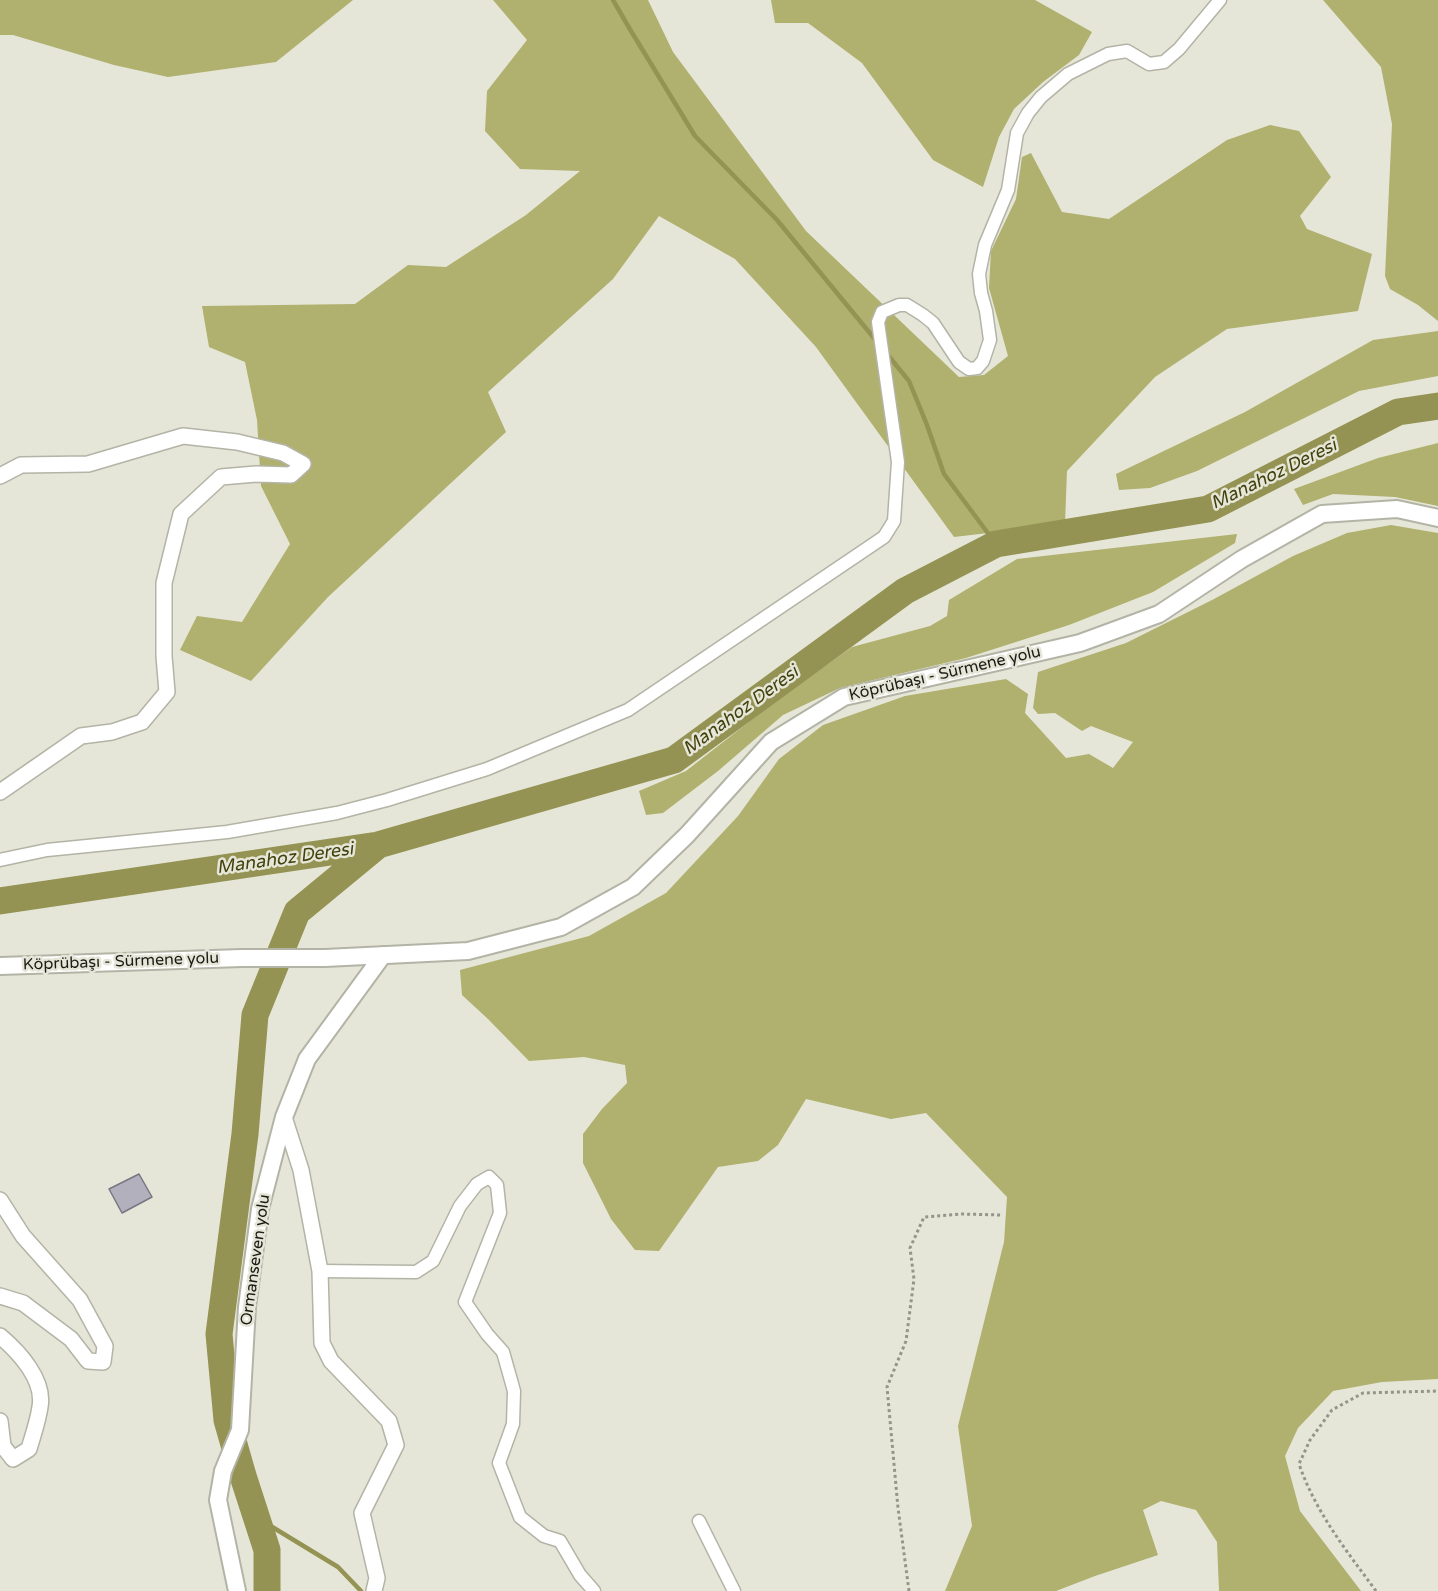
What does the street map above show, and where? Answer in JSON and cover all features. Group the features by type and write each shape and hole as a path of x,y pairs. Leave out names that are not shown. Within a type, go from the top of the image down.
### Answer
{"main road":[{"name":"Köprübaşı - Sürmene yolu","path":"0,966 242,958 324,958 468,951 561,927 633,887 687,835 771,742 844,697 1080,643 1159,614 1242,559 1322,514 1397,509 1438,518"},
{"name":"Ormanseven yolu","path":"237,1591 218,1500 223,1471 240,1430 247,1307 260,1209 284,1117 307,1059 383,955"}],"street":[{"path":"0,860 47,850 227,832 337,813 487,769 628,710 884,537 894,521 898,462 878,322 882,312 899,305 907,305 933,323 959,362 969,369 977,368 983,361 990,339 978,274 985,245 1008,189 1017,133 1028,113 1041,97 1068,74 1108,54 1127,51 1149,64 1164,62 1179,49 1220,0"},
{"path":"0,476 21,465 88,464 183,436 237,442 283,453 303,464 291,475 256,474 221,477 181,514 164,583 164,656 167,692 142,722 112,732 81,736 0,792"},
{"path":"284,1117 301,1170 320,1271 322,1343 332,1361 389,1421 396,1445 362,1513 377,1578 374,1591"},
{"path":"320,1271 416,1272 433,1261 460,1206 477,1184 489,1177 497,1185 500,1213 465,1302 487,1334 503,1352 514,1391 513,1424 499,1463 520,1517 544,1536 560,1541 580,1575 594,1591"},
{"path":"0,1200 23,1236 80,1300 105,1346 104,1362 88,1360 71,1340 23,1303 0,1296"},
{"path":"0,1336 17,1350 38,1383 41,1405 29,1449 13,1459 3,1446 0,1421"},
{"path":"699,1521 734,1591"}],"path":[{"path":"909,1591 886,1387 906,1341 914,1279 910,1248 924,1217 962,1214 1002,1215"},
{"path":"1376,1591 1338,1540 1306,1486 1299,1464 1310,1440 1332,1410 1363,1393 1438,1391"}],"shaded area":[{"path":"0,0 353,0 276,62 168,77 114,65 13,35 0,35"},
{"path":"493,0 648,0 673,52 806,231 959,377 984,375 1008,356 989,288 991,251 1016,199 1022,157 1031,153 1062,212 1109,219 1227,140 1270,125 1299,131 1331,177 1300,216 1307,229 1372,254 1358,311 1227,329 1155,377 1067,471 1065,524 954,537 816,347 735,259 659,216 613,279 488,392 506,432 328,597 251,681 180,650 197,616 242,622 290,544 261,486 257,420 245,362 209,347 202,306 355,304 408,265 446,267 526,215 580,171 520,169 485,131 487,91 527,40"},
{"path":"771,0 1035,0 1092,32 1079,55 1043,82 1014,109 999,137 983,187 933,160 862,63 808,23 775,23"},
{"path":"1323,0 1438,0 1438,321 1418,305 1390,289 1385,276 1392,124 1381,67"},
{"path":"1438,331 1438,376 1359,391 1197,471 1150,488 1119,490 1116,474 1245,412 1373,340"},
{"path":"1438,443 1438,506 1395,497 1333,494 1303,505 1294,489 1378,458"},
{"path":"1391,525 1438,533 1438,1379 1382,1382 1333,1391 1298,1428 1285,1456 1300,1511 1361,1591 1219,1591 1217,1542 1196,1510 1161,1501 1143,1510 1158,1555 1056,1591 945,1591 972,1526 958,1426 1004,1242 1007,1197 926,1113 891,1119 806,1099 778,1145 758,1161 718,1167 659,1251 635,1250 611,1219 583,1163 583,1134 602,1109 627,1083 625,1065 584,1057 529,1061 462,995 460,970 589,936 666,893 738,816 779,759 823,725 905,696 1006,679 1028,694 1025,713 1066,758 1089,754 1113,768 1133,742 1091,726 1082,731 1055,713 1038,714 1033,708 1038,672 1126,643 1293,556 1347,533"},
{"path":"1237,534 1235,543 1153,592 1069,625 966,658 840,688 783,715 718,771 663,813 646,815 639,791 686,771 773,703 852,647 930,626 947,616 949,600 1017,559"}],"building":[{"path":"139,1174 152,1197 122,1213 109,1189"}],"waterway":[{"path":"613,0 695,136 777,220 878,343"},
{"path":"887,354 909,381 944,474 996,544"},
{"name":"Manahoz Deresi","path":"0,901 378,845 674,760 905,591 996,544 1208,509 1398,412 1438,406"},
{"path":"267,1591 267,1550 227,1420 219,1334 245,1134 255,1015 297,912 377,846"},
{"path":"269,1525 338,1567 361,1591"}]}
